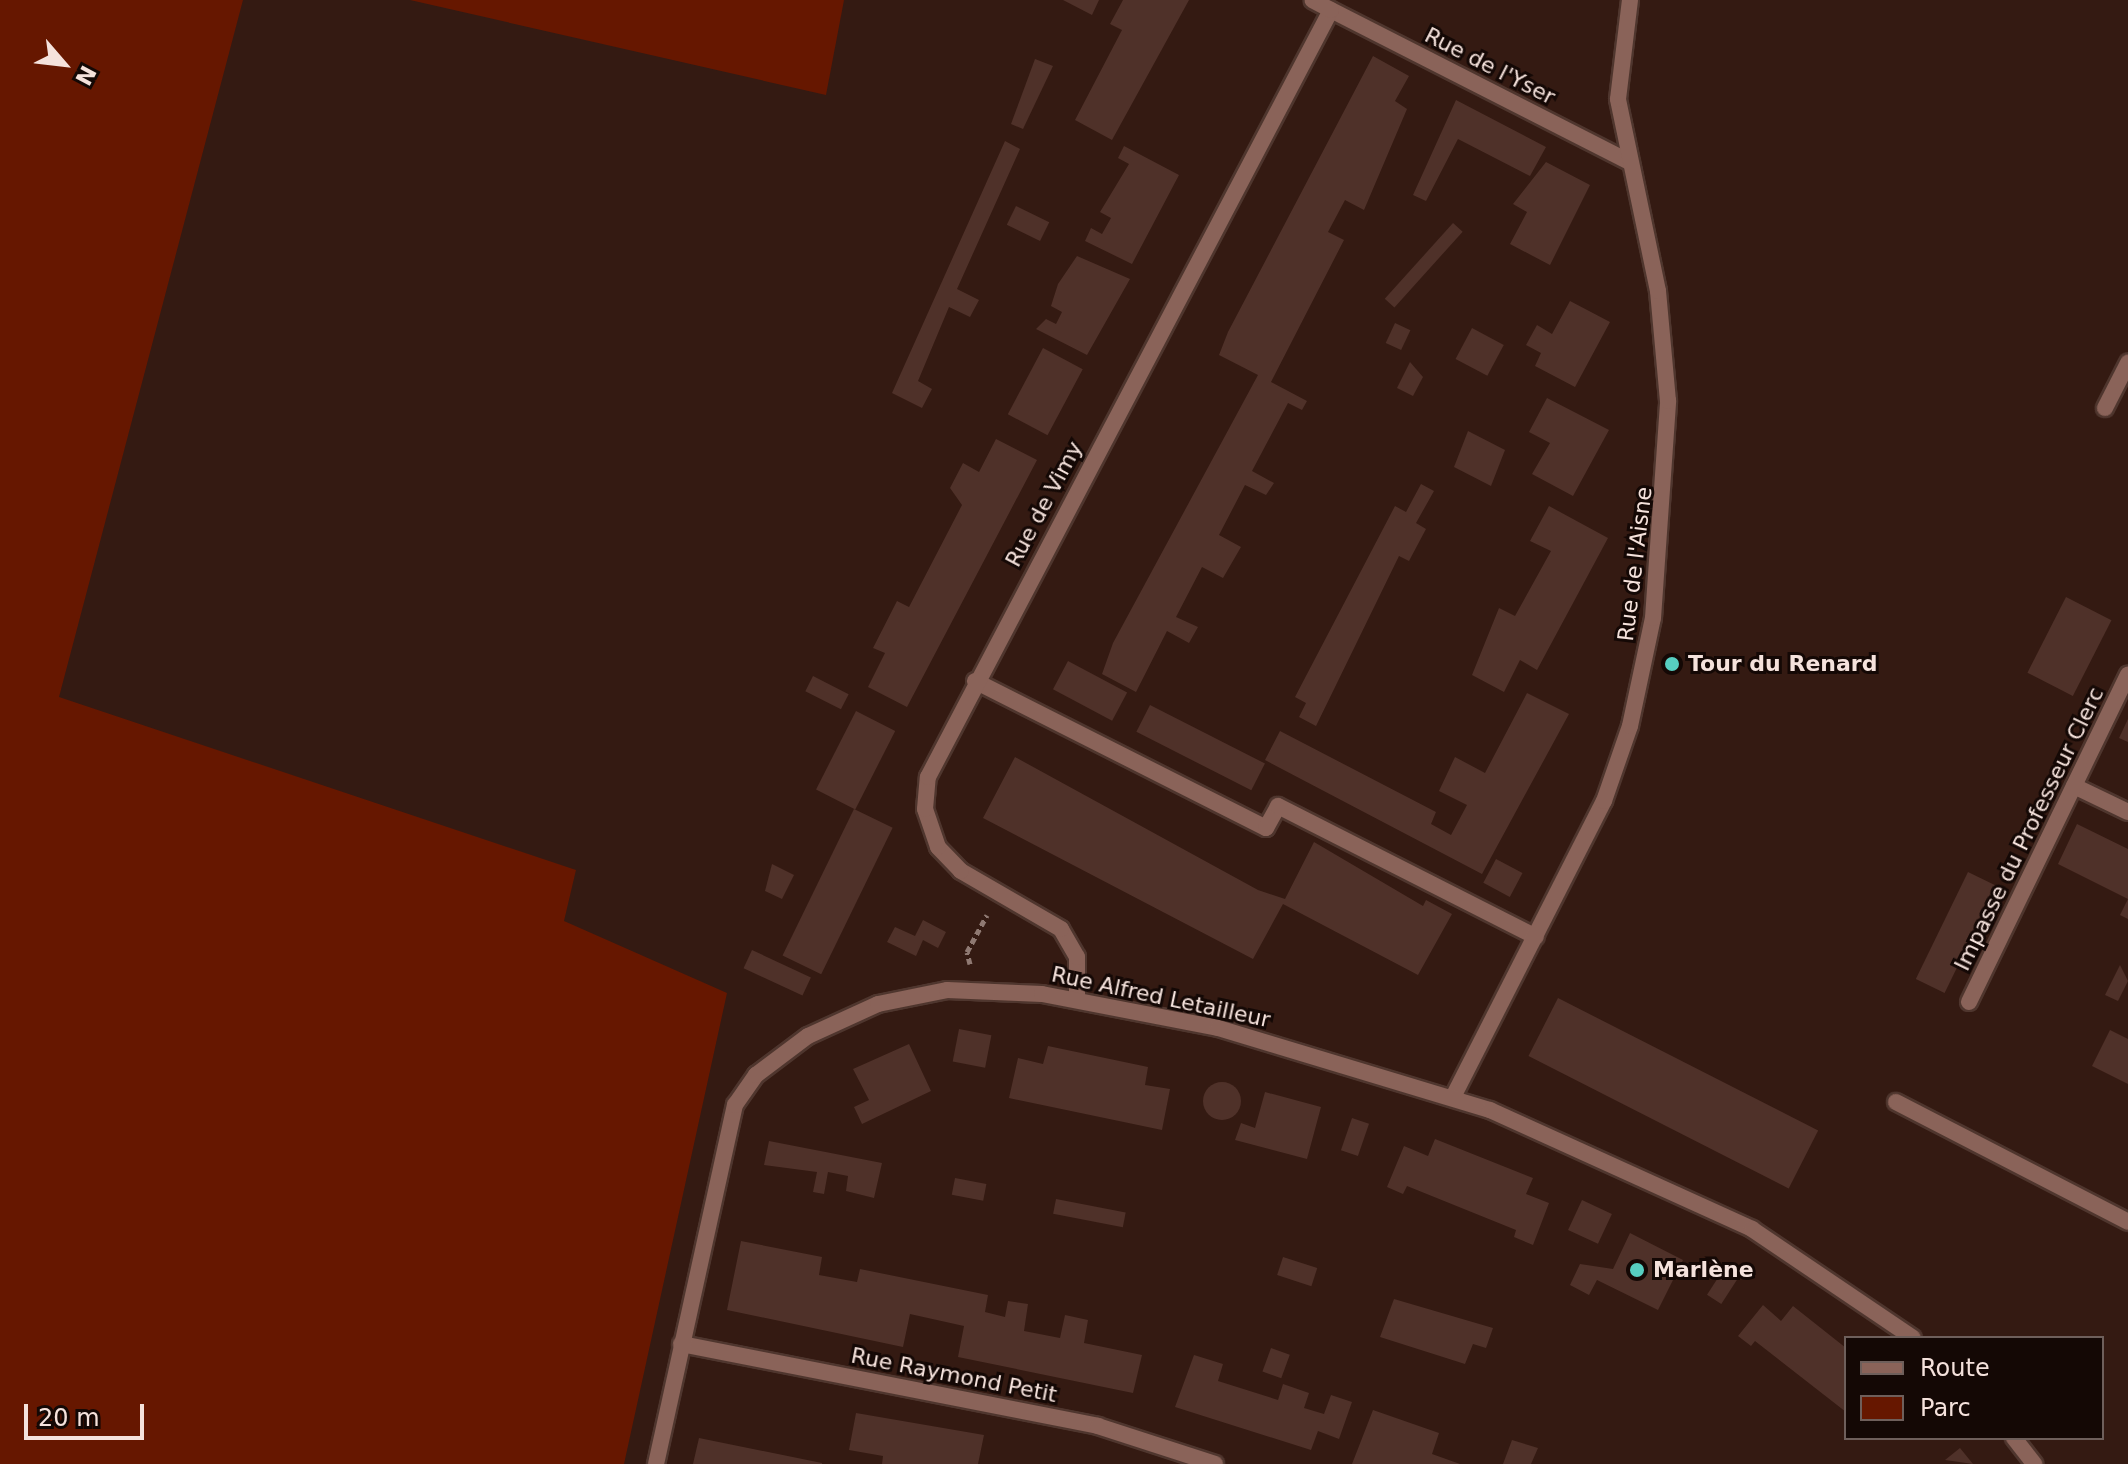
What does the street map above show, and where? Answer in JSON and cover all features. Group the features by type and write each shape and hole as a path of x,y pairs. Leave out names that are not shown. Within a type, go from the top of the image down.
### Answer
{"street":[{"path":"1312,0 1331,10"},
{"name":"Rue de l'Aisne","path":"1453,1097 1536,937 1623,752 1661,558 1669,460 1665,345 1618,99 1630,0"},
{"name":"Rue de l'Yser","path":"1331,10 1629,162"},
{"name":"Rue de Vimy","path":"1077,1000 1077,957 1061,929 948,861 925,809 928,777 975,681 1331,10"},
{"path":"2105,408 2128,363"},
{"name":"Impasse du Professeur Clerc","path":"1969,1002 2128,675"},
{"path":"975,681 1266,828 1278,806 1536,937"},
{"path":"2074,786 2128,812"},
{"name":"Rue Alfred Letailleur","path":"656,1464 729,1121 756,1075 808,1036 902,998 975,989 1077,1000 1248,1035 1453,1097 1608,1158 1752,1229 1910,1336"},
{"path":"1896,1102 2128,1222"},
{"name":"Rue Raymond Petit","path":"681,1344 1098,1426 1215,1464"},
{"path":"2016,1440 2034,1464"}],"path":[{"path":"967,952 999,893"}],"green space":[{"path":"0,0 243,0 59,697 576,870 564,921 727,993 624,1464 0,1464"},
{"path":"410,0 844,0 826,95"}],"building":[{"path":"1063,0 1099,0 1092,15"},
{"path":"1123,0 1189,0 1112,140 1075,120 1122,30 1110,24"},
{"path":"1373,56 1409,76 1395,101 1407,109 1364,210 1345,200 1328,232 1344,240 1271,382 1307,401 1302,410 1288,403 1252,471 1274,483 1266,495 1245,485 1219,535 1241,547 1223,578 1202,567 1176,617 1198,627 1189,643 1167,631 1136,692 1102,674 1113,643 1258,375 1219,355 1228,332"},
{"path":"1035,59 1053,66 1023,129 1011,124"},
{"path":"1456,100 1546,147 1530,176 1458,139 1426,201 1413,195"},
{"path":"1005,141 1020,149 957,289 979,300 970,317 949,307 918,381 932,389 922,408 892,393"},
{"path":"1124,146 1179,175 1132,264 1085,241 1091,228 1102,234 1111,218 1100,212 1129,164 1118,158"},
{"path":"1546,162 1590,185 1550,265 1510,244 1527,212 1513,204"},
{"path":"1016,206 1049,222 1040,241 1007,225"},
{"path":"1453,223 1463,232 1394,307 1385,299"},
{"path":"1077,256 1130,279 1087,355 1036,329 1046,319 1056,324 1062,312 1051,306 1058,284"},
{"path":"1570,301 1610,322 1575,387 1535,366 1541,353 1526,345 1537,325 1552,334"},
{"path":"1395,323 1410,330 1401,350 1386,343"},
{"path":"1472,328 1504,345 1487,376 1456,359"},
{"path":"1043,348 1083,369 1048,435 1008,414"},
{"path":"1410,362 1423,377 1413,396 1397,388"},
{"path":"1547,398 1609,430 1573,496 1532,474 1550,443 1529,432"},
{"path":"1468,431 1505,450 1491,486 1454,467"},
{"path":"996,439 1037,460 907,707 868,687 885,653 873,648 897,601 909,607 962,505 950,488 963,463 979,472"},
{"path":"1421,484 1434,491 1416,523 1426,529 1409,561 1399,556 1316,726 1299,717 1306,703 1295,697 1395,506 1406,512"},
{"path":"1549,506 1608,538 1537,670 1520,660 1504,692 1472,675 1499,608 1515,616 1551,551 1530,541"},
{"path":"2066,597 2111,620 2073,696 2027,673"},
{"path":"1068,661 1127,692 1112,721 1053,689"},
{"path":"813,676 849,694 841,709 805,691"},
{"path":"1527,693 1569,714 1482,874 1265,760 1280,731 1436,812 1431,824 1451,835 1467,805 1439,791 1455,757 1485,773"},
{"path":"1150,705 1265,764 1251,790 1136,732"},
{"path":"856,711 895,731 855,809 816,789"},
{"path":"2128,719 2128,742 2119,738"},
{"path":"1015,757 1258,890 1285,899 1314,842 1423,906 1426,900 1452,914 1418,975 1283,904 1253,959 983,818"},
{"path":"854,809 893,828 821,974 783,956"},
{"path":"2077,824 2128,849 2128,899 2058,864"},
{"path":"1496,859 1522,873 1510,897 1483,883"},
{"path":"772,864 794,875 782,899 765,891"},
{"path":"1968,872 1997,886 1945,993 1916,979"},
{"path":"2128,899 2128,919 2120,915"},
{"path":"923,920 946,932 938,948 923,940 916,956 887,942 895,927 915,936"},
{"path":"752,950 811,977 802,996 744,968"},
{"path":"2120,965 2128,981 2118,1001 2105,995"},
{"path":"1558,998 1818,1131 1789,1188 1528,1056"},
{"path":"959,1029 991,1035 985,1068 953,1061"},
{"path":"2110,1030 2128,1039 2128,1084 2092,1066"},
{"path":"909,1044 931,1091 862,1124 854,1107 869,1100 853,1069"},
{"path":"1048,1046 1148,1067 1145,1085 1170,1089 1162,1130 1009,1098 1018,1058 1043,1064"},
{"path":"1222,1082 1235,1088 1241,1101 1235,1114 1222,1120 1209,1114 1203,1101 1209,1088"},
{"path":"1265,1092 1321,1107 1307,1159 1235,1140 1241,1123 1255,1128"},
{"path":"1352,1118 1369,1124 1358,1156 1341,1150"},
{"path":"1435,1139 1533,1178 1526,1194 1549,1203 1533,1245 1514,1237 1516,1230 1407,1186 1403,1194 1387,1187 1404,1146 1428,1156"},
{"path":"769,1141 882,1163 874,1198 846,1191 848,1176 828,1172 824,1194 813,1192 817,1172 764,1165"},
{"path":"955,1178 986,1184 983,1201 952,1195"},
{"path":"1056,1199 1126,1213 1123,1227 1053,1214"},
{"path":"1582,1200 1612,1214 1598,1244 1568,1230"},
{"name":"Marlène","path":"1630,1233 1683,1260 1658,1310 1597,1280 1589,1295 1570,1285 1580,1264 1613,1269"},
{"path":"741,1241 822,1257 819,1275 857,1282 860,1269 988,1295 985,1312 1005,1317 1008,1301 1028,1304 1024,1331 1060,1338 1065,1315 1088,1320 1084,1343 1142,1355 1133,1393 958,1357 964,1326 910,1314 903,1347 727,1310"},
{"path":"1283,1257 1317,1268 1311,1286 1277,1275"},
{"path":"1725,1267 1739,1276 1721,1304 1707,1295"},
{"path":"1394,1299 1493,1328 1486,1348 1473,1344 1465,1364 1380,1337"},
{"path":"1763,1305 1781,1321 1793,1306 1844,1346 1844,1410 1755,1341 1751,1346 1738,1336"},
{"path":"1271,1348 1290,1355 1281,1378 1262,1371"},
{"path":"1194,1355 1223,1364 1218,1381 1278,1400 1283,1384 1309,1393 1304,1408 1324,1414 1331,1395 1352,1402 1339,1439 1318,1431 1311,1450 1175,1407"},
{"path":"1373,1410 1439,1433 1432,1454 1460,1464 1352,1464"},
{"path":"856,1413 984,1435 978,1464 882,1464 883,1456 849,1450"},
{"path":"699,1438 822,1463 822,1464 693,1464"},
{"path":"1512,1440 1538,1448 1531,1464 1503,1464"},
{"path":"1960,1448 1973,1464 1945,1460"}],"place":[{"name":"Tour du Renard","path":"1672,664"},
{"name":"Marlène","path":"1637,1270"}]}
